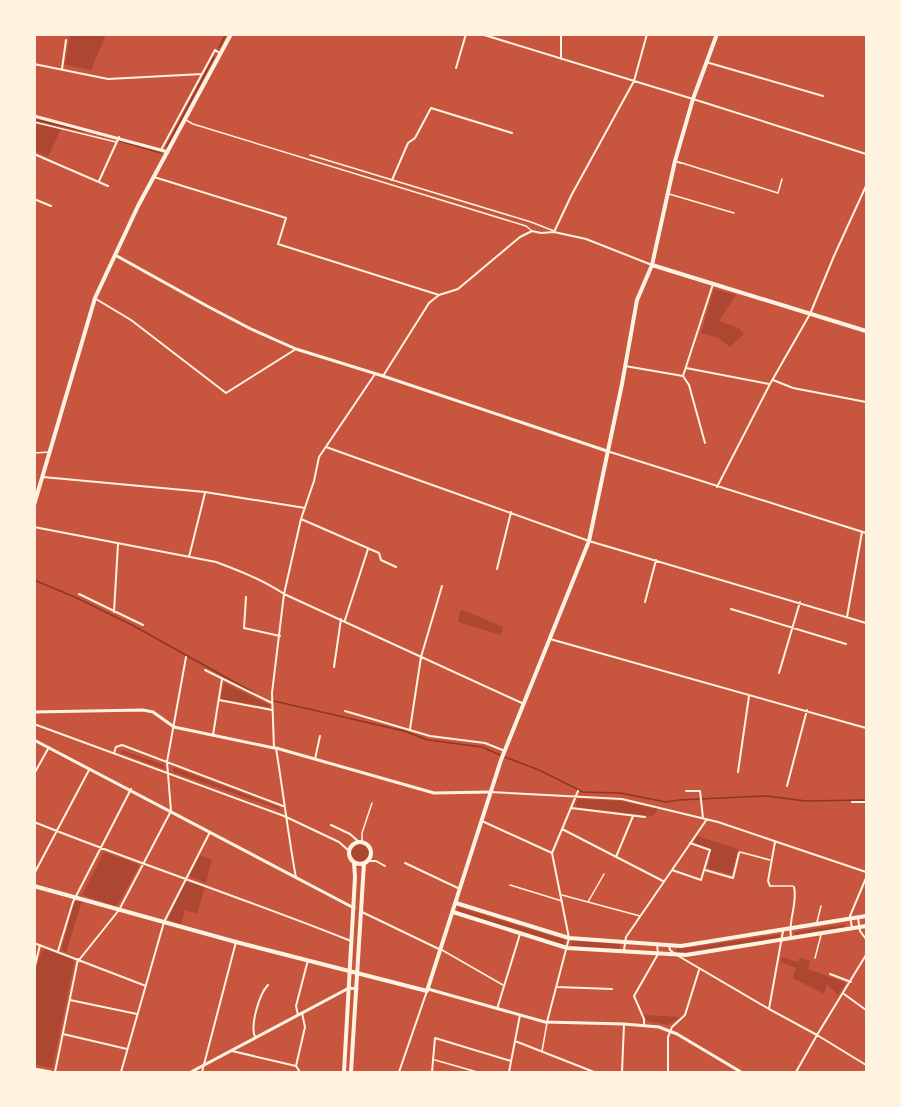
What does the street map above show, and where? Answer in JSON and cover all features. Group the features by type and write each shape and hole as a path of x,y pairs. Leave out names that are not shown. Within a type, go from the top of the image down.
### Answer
{"main road":[{"path":"34,505 95,298 153,177 231,34"},
{"path":"34,886 236,942 428,990 503,755 589,541 637,300 652,265 675,161 693,99 717,34"},
{"path":"652,265 867,332"},
{"path":"344,1072 354,908 354,862 349,851 353,844 361,842 368,845 371,852 366,862 351,1072"},
{"path":"354,862 366,862"},
{"path":"456,903 569,938 669,945 697,945 867,916"},
{"path":"453,912 567,948 624,953 686,955 867,926"}],"street":[{"path":"456,68 466,34"},
{"path":"481,34 867,154"},
{"path":"561,34 561,59"},
{"path":"554,232 572,194 634,81 647,34"},
{"path":"62,69 66,40"},
{"path":"162,150 214,50 221,54"},
{"path":"706,62 823,96"},
{"path":"34,64 108,79 202,74"},
{"path":"392,180 408,143 415,138 431,108 512,133"},
{"path":"34,116 168,152"},
{"path":"99,182 119,137"},
{"path":"34,154 108,186"},
{"path":"675,161 681,163"},
{"path":"153,177 286,218 278,244 440,295"},
{"path":"717,487 770,384 810,314 834,255 867,186"},
{"path":"34,199 51,206"},
{"path":"383,376 429,303 440,295 458,289 520,237 532,231 554,232 586,239 652,265"},
{"path":"115,255 251,329 296,349 717,487 867,533"},
{"path":"683,376 713,284"},
{"path":"95,298 131,320 226,393 296,349"},
{"path":"625,366 683,376 689,385 705,443"},
{"path":"686,368 770,384"},
{"path":"296,878 284,816 272,710 284,594 301,519 315,481 319,457 375,374"},
{"path":"773,380 793,388 867,402"},
{"path":"326,447 589,541 867,623"},
{"path":"42,477 205,492 305,508"},
{"path":"189,557 205,492"},
{"path":"496,569 511,512"},
{"path":"301,519 380,553 381,560 396,567"},
{"path":"34,527 216,562 241,571 268,583 284,594 524,704"},
{"path":"848,617 862,532"},
{"path":"114,612 118,544"},
{"path":"345,621 368,549"},
{"path":"645,602 656,560"},
{"path":"410,729 421,657 442,586"},
{"path":"80,594 143,625"},
{"path":"246,597 244,628 279,636"},
{"path":"779,673 800,602"},
{"path":"731,609 846,644"},
{"path":"334,667 341,619"},
{"path":"550,639 867,728"},
{"path":"34,1069 53,1072 79,959 119,909 171,810 167,762 186,657"},
{"path":"205,670 272,703"},
{"path":"213,735 222,679"},
{"path":"738,772 749,696"},
{"path":"219,699 272,710"},
{"path":"34,712 143,710 153,712 174,727 275,748 434,792 490,792 622,800 705,819 867,872"},
{"path":"787,786 807,710"},
{"path":"345,711 430,736 485,743 503,755"},
{"path":"34,724 284,816 339,842 349,851"},
{"path":"315,759 320,736"},
{"path":"34,740 354,908"},
{"path":"114,753 116,747 122,745 283,806"},
{"path":"34,774 49,747"},
{"path":"34,874 90,769"},
{"path":"58,951 75,897 131,789"},
{"path":"548,1022 569,938 552,853 578,791"},
{"path":"624,953 624,941 705,819 700,791 686,791"},
{"path":"852,802 867,802"},
{"path":"571,808 645,818"},
{"path":"616,857 633,816"},
{"path":"482,821 552,853"},
{"path":"34,822 351,941"},
{"path":"332,825 361,842"},
{"path":"562,829 663,881"},
{"path":"121,1072 164,922 210,832"},
{"path":"770,886 768,881 776,842"},
{"path":"672,870 701,880 710,850 690,843"},
{"path":"705,870 733,878 740,853"},
{"path":"366,862 376,861 385,866"},
{"path":"405,863 460,890"},
{"path":"852,928 852,912 867,878"},
{"path":"791,939 789,930 795,894 794,886"},
{"path":"362,911 441,950"},
{"path":"858,918 862,934 867,939"},
{"path":"768,1010 783,931"},
{"path":"497,1009 520,934"},
{"path":"202,1072 236,942"},
{"path":"34,943 146,986"},
{"path":"644,1025 644,1019 634,996 658,954 657,944"},
{"path":"34,970 40,945"},
{"path":"669,945 670,950 675,954 768,1010 817,1035 867,1065"},
{"path":"796,1072 867,955"},
{"path":"296,1066 305,1027 297,1006 308,960"},
{"path":"668,1072 668,1037 670,1031 685,1015 700,969"},
{"path":"830,974 851,982"},
{"path":"255,1037 253,1031 262,991 268,985"},
{"path":"557,987 612,989"},
{"path":"191,1072 349,988 357,989"},
{"path":"399,1072 428,990 548,1022 644,1025 670,1031 741,1072"},
{"path":"844,994 867,1011"},
{"path":"70,1000 138,1014"},
{"path":"509,1072 520,1015"},
{"path":"622,1072 624,1024"},
{"path":"63,1034 128,1049"},
{"path":"432,1072 435,1038 511,1061"},
{"path":"515,1041 594,1072"},
{"path":"231,1051 296,1066 300,1072"}],"lane":[{"path":"185,120 294,156 526,226 532,231"},
{"path":"34,122 117,142"},
{"path":"310,155 531,222 554,232"},
{"path":"681,163 778,193 782,179"},
{"path":"668,194 734,213"},
{"path":"34,453 50,452"},
{"path":"361,842 372,803"},
{"path":"740,853 741,851 772,860"},
{"path":"588,902 604,874"},
{"path":"510,885 562,901"},
{"path":"770,886 794,886"},
{"path":"561,895 640,916"},
{"path":"816,925 821,906"},
{"path":"815,958 821,934"},
{"path":"441,950 504,985"},
{"path":"541,1052 548,1022"},
{"path":"433,1059 477,1072"}],"shaded area":[{"path":"70,35 106,35 91,70 65,65"},
{"path":"35,123 61,129 48,157 35,151"},
{"path":"714,289 736,295 719,321 739,328 744,334 730,347 718,338 701,333"},
{"path":"463,610 503,627 501,635 458,622 460,611"},
{"path":"224,683 270,705 269,707 221,699"},
{"path":"122,750 164,765 164,769 121,753"},
{"path":"173,767 279,807 281,810 173,772"},
{"path":"577,799 620,801 658,809 653,816 576,807"},
{"path":"697,836 738,849 732,873 708,868 711,849 694,844"},
{"path":"360,843 366,846 369,852 366,858 360,861 354,858 351,852 354,846"},
{"path":"104,852 139,866 119,903 115,906 82,895"},
{"path":"200,855 212,860 206,883 189,876"},
{"path":"186,882 205,886 197,914 185,910 181,924 169,921 168,919"},
{"path":"82,901 66,953 62,947 74,902"},
{"path":"458,907 565,940 564,945 457,911"},
{"path":"845,924 845,927 795,935 794,932"},
{"path":"780,934 779,938 676,952 677,948"},
{"path":"572,941 620,944 620,949 571,946"},
{"path":"45,949 72,959 74,963 53,1066 50,1068 34,1064 34,983 40,955"},
{"path":"782,957 798,962 800,957 810,961 808,969 846,983 838,995 827,984 824,994 793,978 796,968 780,962"},
{"path":"644,1015 680,1017 668,1025 647,1021"}],"waterway":[{"path":"219,48 226,34"},
{"path":"167,146 214,57"},
{"path":"37,120 84,131"},
{"path":"120,141 161,153"},
{"path":"34,580 132,625 254,693"},
{"path":"274,701 404,731 428,740 482,747 500,755"},
{"path":"505,757 539,770 583,792 620,793 666,802 766,796 806,801 866,800"}]}
